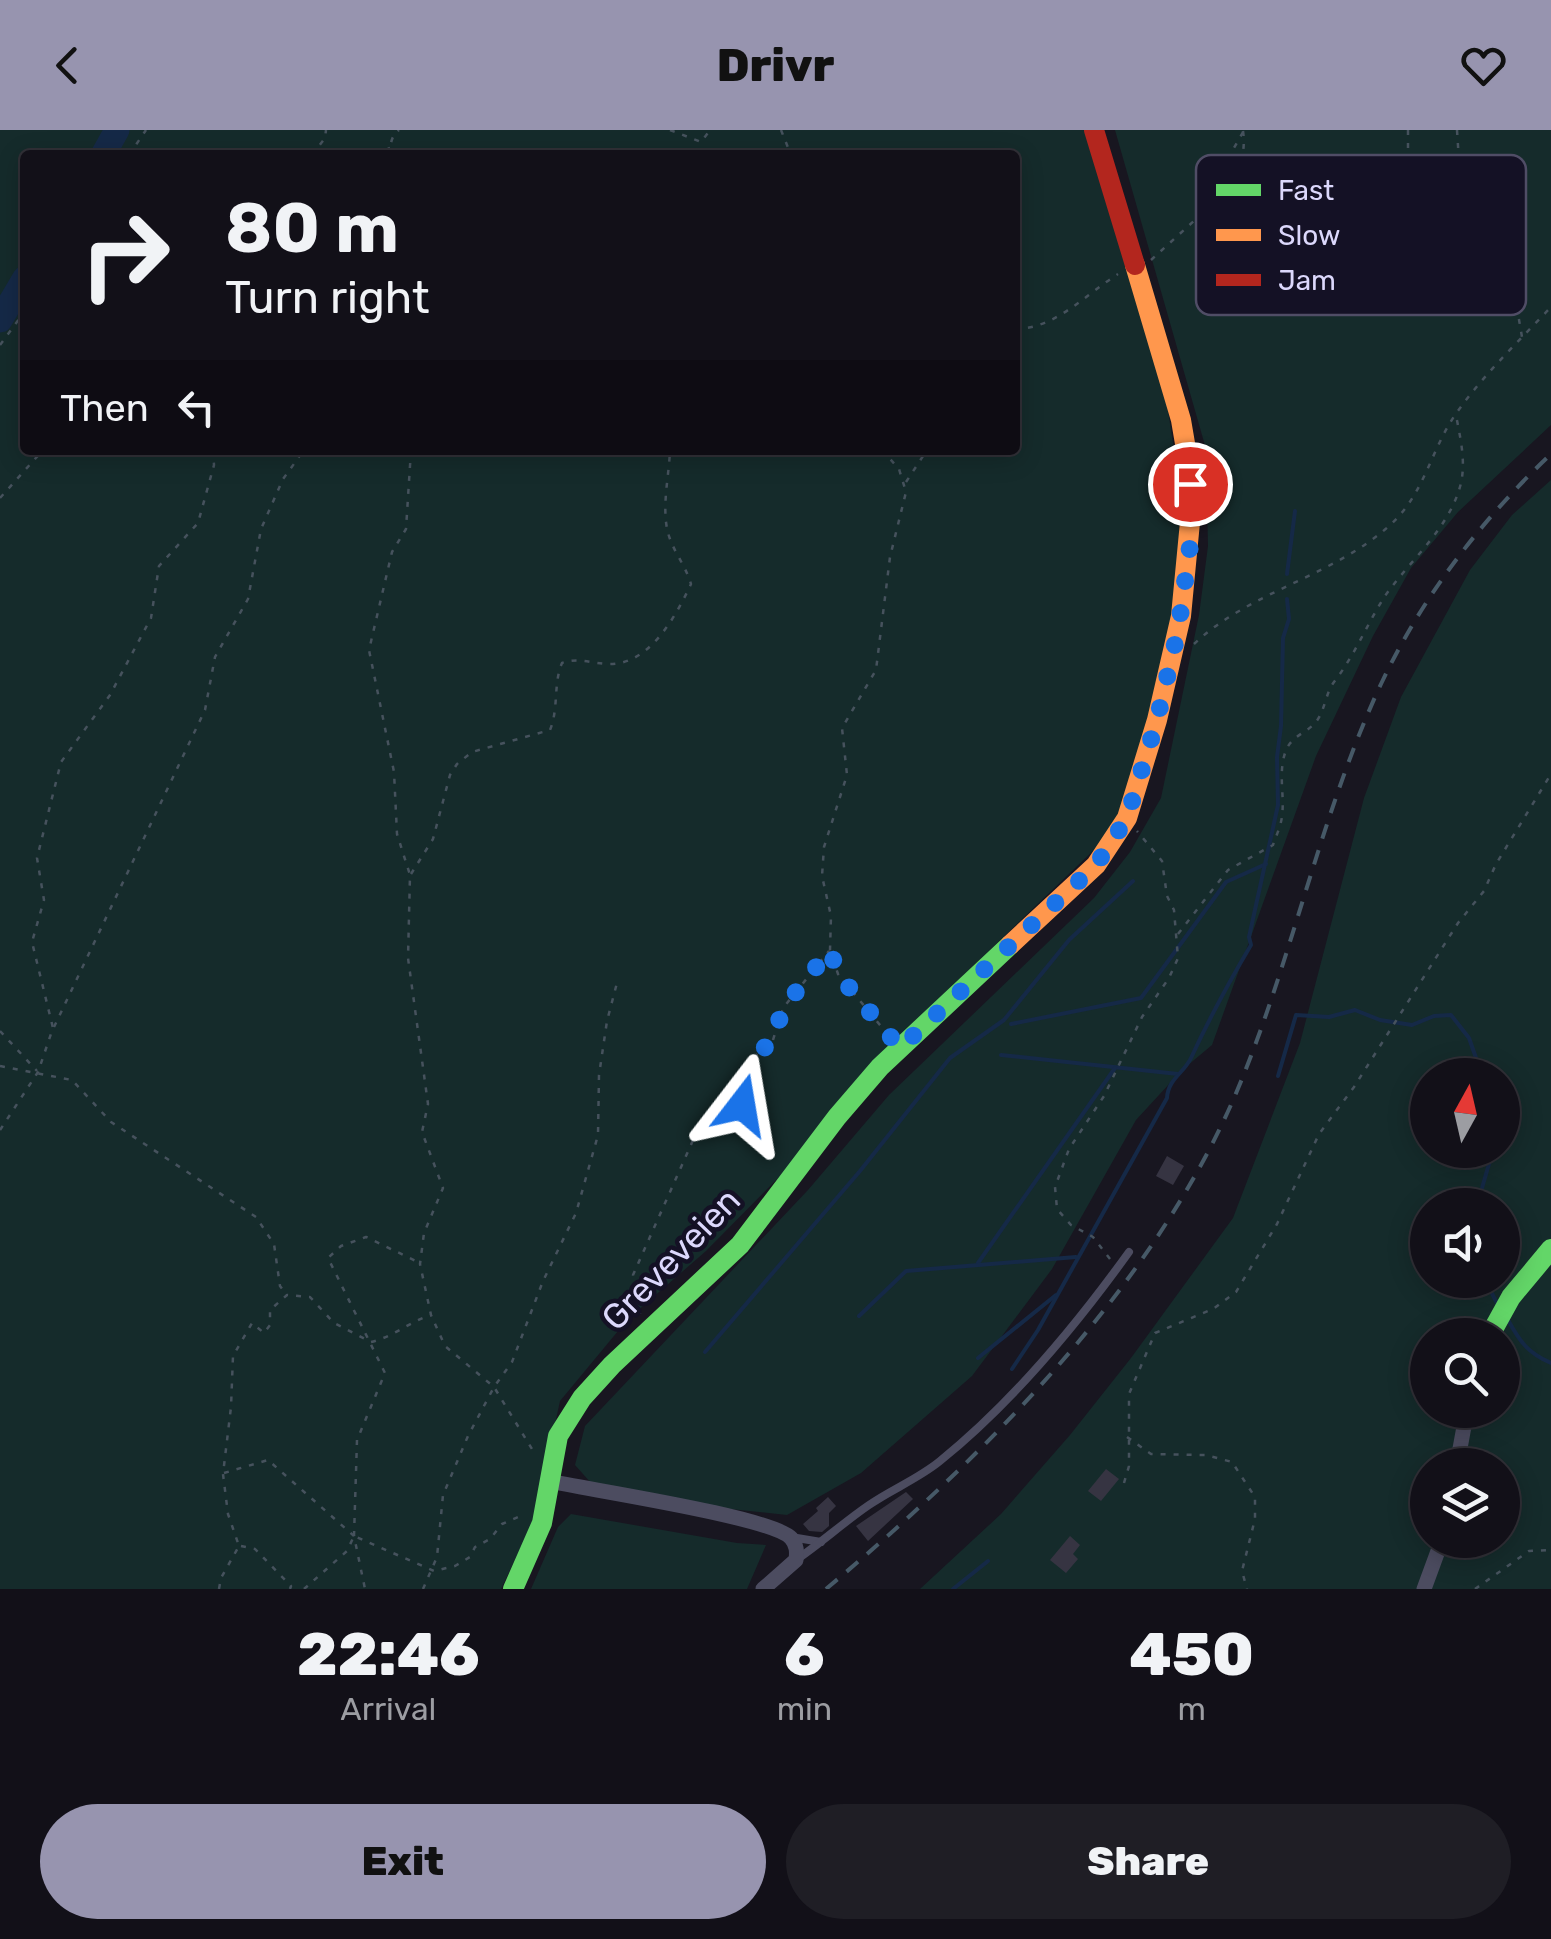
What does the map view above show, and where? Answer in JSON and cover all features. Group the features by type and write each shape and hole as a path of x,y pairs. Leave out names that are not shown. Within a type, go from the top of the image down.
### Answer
{"street":[{"name":"Greveveien","path":"513,1589 545,1510 555,1447 565,1422 595,1382 740,1245 837,1117 900,1048 1096,865 1127,818 1173,658 1190,546 1189,467 1181,420 1094,130"},
{"path":"1500,1318 1512,1296 1551,1248"},
{"path":"549,1481 755,1523 790,1536 797,1548 796,1560 762,1589"},
{"path":"1424,1589 1435,1558"}],"lane":[{"path":"796,1560 866,1507 926,1472 959,1446 1092,1303 1129,1252"},
{"path":"790,1536 821,1542"}],"path":[{"path":"385,150 399,130"},
{"path":"670,130 701,142"},
{"path":"699,150 710,130"},
{"path":"1408,130 1410,155"},
{"path":"1457,130 1457,155"},
{"path":"1230,155 1243,131"},
{"path":"1020,329 1032,330 1053,322 1085,295 1137,267 1196,218"},
{"path":"1173,658 1230,616 1349,554 1392,524 1412,500 1456,414 1500,359 1551,307"},
{"path":"1519,315 1522,337"},
{"path":"0,345 20,318"},
{"path":"1178,934 1228,870 1273,845 1282,816 1280,785 1286,751 1295,738 1317,722 1328,690 1352,659 1382,602 1409,562 1441,528 1454,502 1462,480 1463,456 1456,414"},
{"path":"0,498 39,455"},
{"path":"54,1028 32,942 44,900 38,858 62,762 110,694 151,618 159,566 198,524 213,455"},
{"path":"0,1130 38,1072 54,1028 205,710 215,657 248,599 261,529 283,479 300,455"},
{"path":"410,455 406,529 392,552 368,650 394,772 397,834 410,875 408,958 428,1104 422,1132 442,1188 424,1233 420,1264 432,1315 445,1346 494,1387 535,1455"},
{"path":"410,875 433,839 450,776 457,764 472,752 550,730 562,663 573,659 614,664 649,649 683,600 691,584 686,566 670,540 666,520 670,455"},
{"path":"887,455 899,468 905,484 901,521 890,557 876,670 842,728 847,776 824,847 823,862 831,916 830,950 838,974 900,1048"},
{"path":"905,484 924,455"},
{"path":"1124,1483 1130,1466 1129,1394 1154,1333 1213,1309 1236,1292 1277,1224 1319,1134 1484,891 1496,864 1551,774"},
{"path":"1120,1266 1109,1259 1094,1237 1071,1224 1054,1200 1058,1175 1069,1149 1116,1075 1122,1054 1169,978 1180,949 1162,862 1127,818"},
{"path":"644,1335 633,1275 694,1138 738,1112 750,1061 773,1040 783,1008 830,950"},
{"path":"423,1589 434,1571 443,1495 494,1387 512,1362 543,1281 576,1213 598,1135 600,1075 607,1021 618,980"},
{"path":"0,1031 38,1072"},
{"path":"0,1066 72,1080 112,1122 256,1217 274,1244 280,1286 288,1295 310,1298 334,1323 371,1342 432,1315"},
{"path":"365,1589 354,1536 357,1440 385,1373 328,1258 341,1246 366,1237 420,1264"},
{"path":"219,1589 239,1546 228,1514 223,1474 233,1356 252,1323 264,1332 270,1324 270,1310 288,1295"},
{"path":"1127,1438 1151,1454 1206,1455 1232,1462 1255,1497 1255,1519 1242,1571 1247,1589"},
{"path":"223,1474 268,1460 354,1536 434,1571 470,1557 502,1524 529,1510 545,1510"},
{"path":"304,1589 347,1551 354,1536"},
{"path":"239,1546 255,1549 290,1589"},
{"path":"1474,1589 1529,1551 1551,1550"}],"green space":[{"path":"0,130 1086,130 1167,404 1184,515 1170,643 1123,811 1097,847 868,1067 786,1170 706,1251 628,1319 560,1401 534,1520 501,1589 0,1589"},
{"path":"1115,130 1551,130 1551,425 1458,512 1411,568 1373,636 1316,756 1212,1045 1181,1071 1136,1120 1052,1269 972,1376 861,1473 787,1515 692,1505 591,1483 575,1465 585,1426 808,1190 889,1095 1094,898 1130,852 1161,798 1199,615 1208,546 1206,449"},
{"path":"1551,480 1551,1589 920,1589 1001,1514 1070,1435 1233,1218 1300,1043 1364,798 1401,697 1470,570 1512,515"},
{"path":"571,1514 766,1545 747,1589 531,1589 558,1527"}],"building":[{"path":"1167,1156 1184,1166 1173,1185 1156,1176"},
{"path":"1106,1469 1119,1479 1101,1501 1088,1491"},
{"path":"906,1492 913,1499 868,1541 856,1526"},
{"path":"828,1497 836,1506 829,1513 829,1526 822,1532 809,1531 803,1524"},
{"path":"1070,1536 1080,1545 1073,1554 1078,1559 1066,1573 1050,1560"}],"waterway":[{"path":"106,150 117,130"},
{"path":"0,320 20,286"},
{"path":"1287,574 1295,511"},
{"path":"1012,1369 1038,1330 1251,945 1249,937 1278,805 1277,757 1283,638 1289,619 1287,599"},
{"path":"1011,1024 1141,998 1226,882 1266,864"},
{"path":"705,1352 860,1171 950,1058 1004,1020 1069,940 1133,881"},
{"path":"1278,1076 1296,1015 1329,1017 1355,1010 1380,1020 1412,1025 1434,1016 1451,1015 1469,1038 1476,1058"},
{"path":"1001,1055 1178,1074"},
{"path":"978,1263 1115,1068"},
{"path":"1482,1188 1488,1168"},
{"path":"859,1316 906,1271 1076,1257"},
{"path":"978,1358 1056,1295"},
{"path":"1494,1298 1499,1307"},
{"path":"1520,1339 1551,1363"},
{"path":"953,1589 988,1561"}],"railway":[{"path":"826,1589 886,1538 1003,1426 1110,1303 1157,1237 1199,1169 1234,1098 1273,995 1359,734 1397,652 1455,561 1551,454"}],"traffic: fast":[{"path":"513,1589 542,1523 558,1436 582,1398 740,1245 880,1067 1010,945"},
{"path":"1499,1318 1511,1297 1551,1249"}],"traffic: slow":[{"path":"1010,945 1096,865 1127,818 1157,720 1181,616 1190,522 1189,467 1181,420 1135,265"}],"traffic: jam":[{"path":"1094,130 1135,265"}],"route":[{"path":"742,1105 750,1061 773,1040 783,1008 830,950 838,974 900,1048 1106,854 1135,799 1173,658 1190,546 1190,484"}]}
